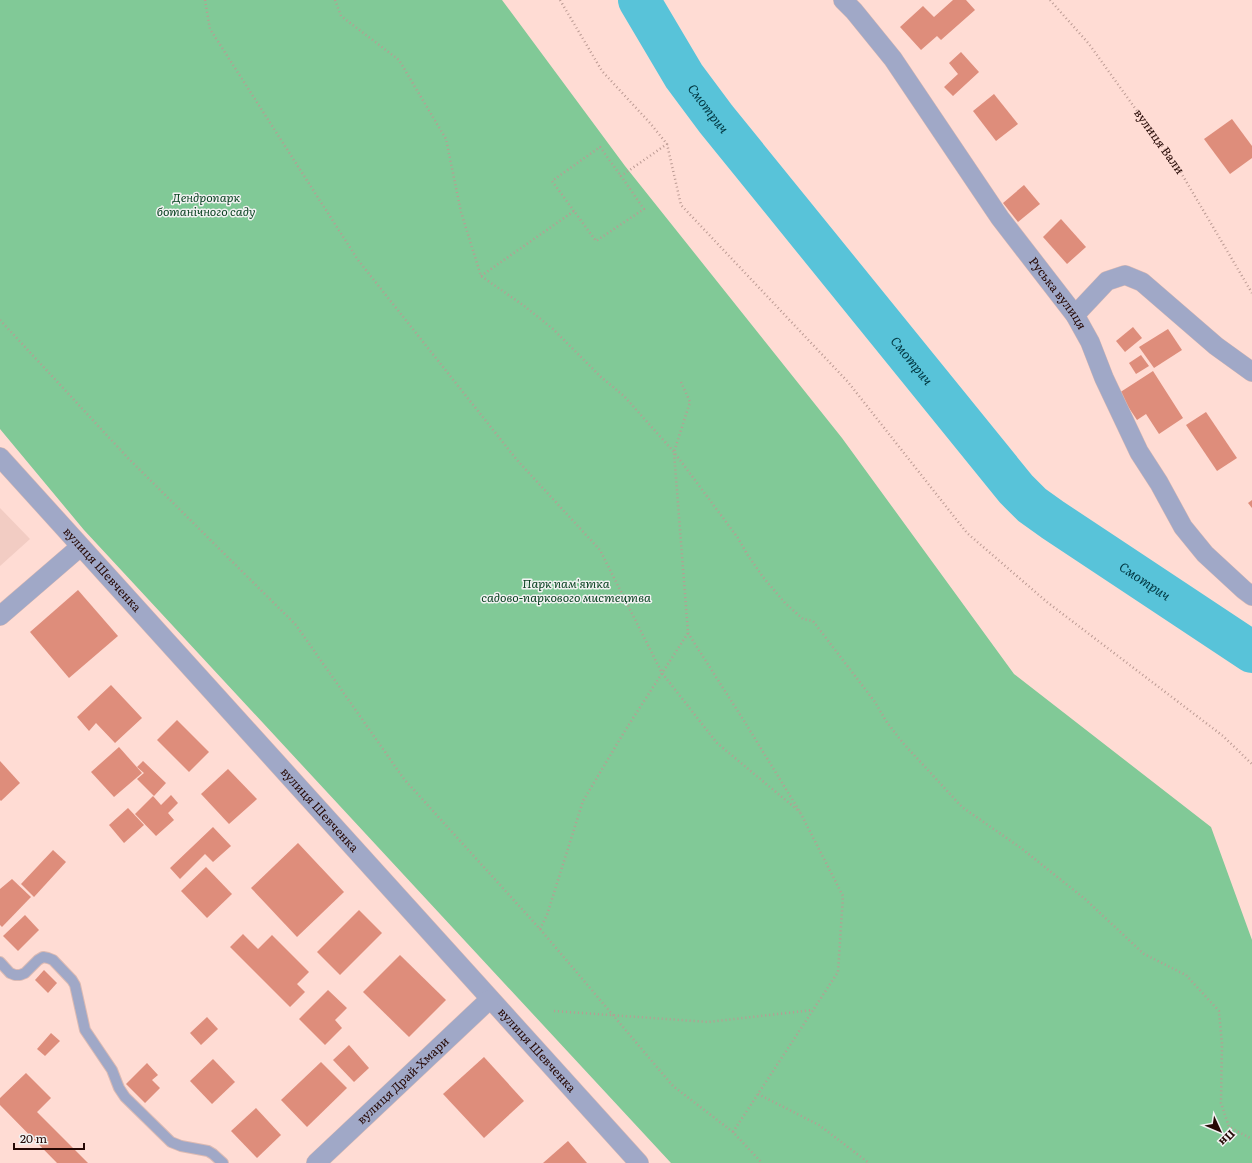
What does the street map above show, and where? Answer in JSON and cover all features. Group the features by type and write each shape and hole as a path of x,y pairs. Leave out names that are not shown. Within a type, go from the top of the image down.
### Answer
{"street":[{"name":"Руська вулиця","path":"843,0 894,59 1000,218 1075,315 1090,342 1104,378 1139,452 1159,483 1183,527 1204,554 1252,596"},
{"path":"1075,315 1107,280 1125,275 1142,282 1216,346 1252,372"},
{"name":"вулиця Шевченка","path":"0,458 639,1163"},
{"path":"0,616 80,547"},
{"name":"вулиця Драй-Хмари","path":"316,1163 490,999"}],"lane":[{"path":"0,962 10,972 20,976 43,958 53,960 74,983 85,1030 112,1070 118,1088 125,1097 171,1142 181,1146 208,1151 223,1163"}],"path":[{"path":"205,0 210,29 358,260 517,460 600,550 662,673 717,743 800,812"},
{"path":"335,0 341,16 399,60 446,139 461,212 481,276 524,305 553,329 601,377 624,396 674,452 738,538 763,577 784,602 803,619 813,621 875,702 886,721 903,743 962,807 1021,848 1085,899 1144,954 1186,975 1219,1011 1222,1044 1221,1103 1229,1127 1252,1139"},
{"path":"560,0 602,71 667,144 681,205 848,382 966,533 1047,602 1223,736 1252,764"},
{"name":"вулиця Вали","path":"1050,0 1089,44 1180,170 1252,293"},
{"path":"621,176 667,144"},
{"path":"600,147 644,209 596,241 574,211 552,181 600,147"},
{"path":"481,276 574,211"},
{"path":"0,320 128,458 296,625 404,779 540,929 673,1086 733,1132 762,1163"},
{"path":"681,382 690,402 674,452 688,633 800,812 843,896 838,972 733,1132"},
{"path":"540,929 547,915 583,801 626,729 688,633"},
{"path":"554,1011 708,1022 813,1010"},
{"path":"758,1094 819,1125 869,1163"}],"shaded area":[{"path":"0,508 30,539 0,566"}],"green space":[{"name":"Парк пам'ятка садово-паркового мистецтва","path":"0,0 502,0 625,166 842,438 1014,674 1211,827 1252,940 1252,1163 671,1163 84,530 0,429"}],"building":[{"path":"953,0 966,0 975,10 941,40 937,36 921,50 900,27 923,6 934,17"},
{"path":"961,52 979,72 953,96 944,87 958,74 949,63"},
{"path":"994,94 1018,124 996,141 973,111"},
{"path":"1232,119 1252,146 1252,158 1230,174 1204,139"},
{"path":"1024,185 1040,204 1018,222 1003,203"},
{"path":"1061,219 1086,247 1067,264 1043,237"},
{"path":"1133,327 1142,338 1125,352 1116,341"},
{"path":"1168,329 1182,350 1154,368 1139,347"},
{"path":"1141,355 1149,366 1136,374 1129,363"},
{"path":"1153,371 1183,418 1159,434 1146,414 1137,420 1119,393"},
{"path":"1206,412 1237,458 1217,471 1186,425"},
{"path":"1252,500 1252,508 1248,503"},
{"path":"78,590 118,636 69,678 30,632"},
{"path":"111,685 142,718 115,743 96,723 89,731 77,717"},
{"path":"177,720 209,752 189,772 157,740"},
{"path":"119,747 142,773 114,797 91,772"},
{"path":"0,761 20,783 1,801 0,800"},
{"path":"143,761 166,783 154,796 137,779 144,773 137,767"},
{"path":"228,769 257,799 229,824 201,794"},
{"path":"171,795 178,803 168,813 174,820 156,836 135,814 153,796 161,805"},
{"path":"128,808 144,825 124,843 109,825"},
{"path":"213,827 231,846 213,862 205,854 180,879 170,868"},
{"path":"298,843 344,892 297,937 251,888"},
{"path":"53,850 66,862 34,897 21,884"},
{"path":"206,867 232,894 207,918 181,891"},
{"path":"12,879 31,897 2,927 0,925 0,889"},
{"path":"359,910 382,933 340,975 317,952"},
{"path":"25,915 39,930 18,951 3,936"},
{"path":"243,934 258,949 272,935 309,972 297,984 305,992 290,1007 230,947"},
{"path":"400,955 446,1000 409,1037 363,992"},
{"path":"44,970 57,983 48,993 35,980"},
{"path":"328,990 347,1008 335,1020 342,1028 325,1045 299,1019"},
{"path":"207,1017 218,1029 201,1045 190,1033"},
{"path":"51,1033 60,1041 45,1056 37,1049"},
{"path":"349,1045 369,1068 354,1082 333,1060"},
{"path":"484,1057 524,1101 484,1138 443,1094"},
{"path":"213,1059 235,1082 212,1104 190,1081"},
{"path":"321,1062 347,1088 307,1127 281,1100"},
{"path":"147,1063 158,1075 152,1080 160,1088 145,1103 126,1084"},
{"path":"26,1073 51,1098 37,1112 88,1163 57,1163 0,1105 0,1098"},
{"path":"256,1108 281,1135 257,1158 231,1131"},
{"path":"568,1141 587,1163 543,1163"}],"waterway":[{"name":"Смотрич","path":"639,0 684,76 716,119 1016,489 1032,505 1053,520 1252,652"}],"park label":[{"name":"Дендропарк ботанічного саду","path":"206,205"}]}
